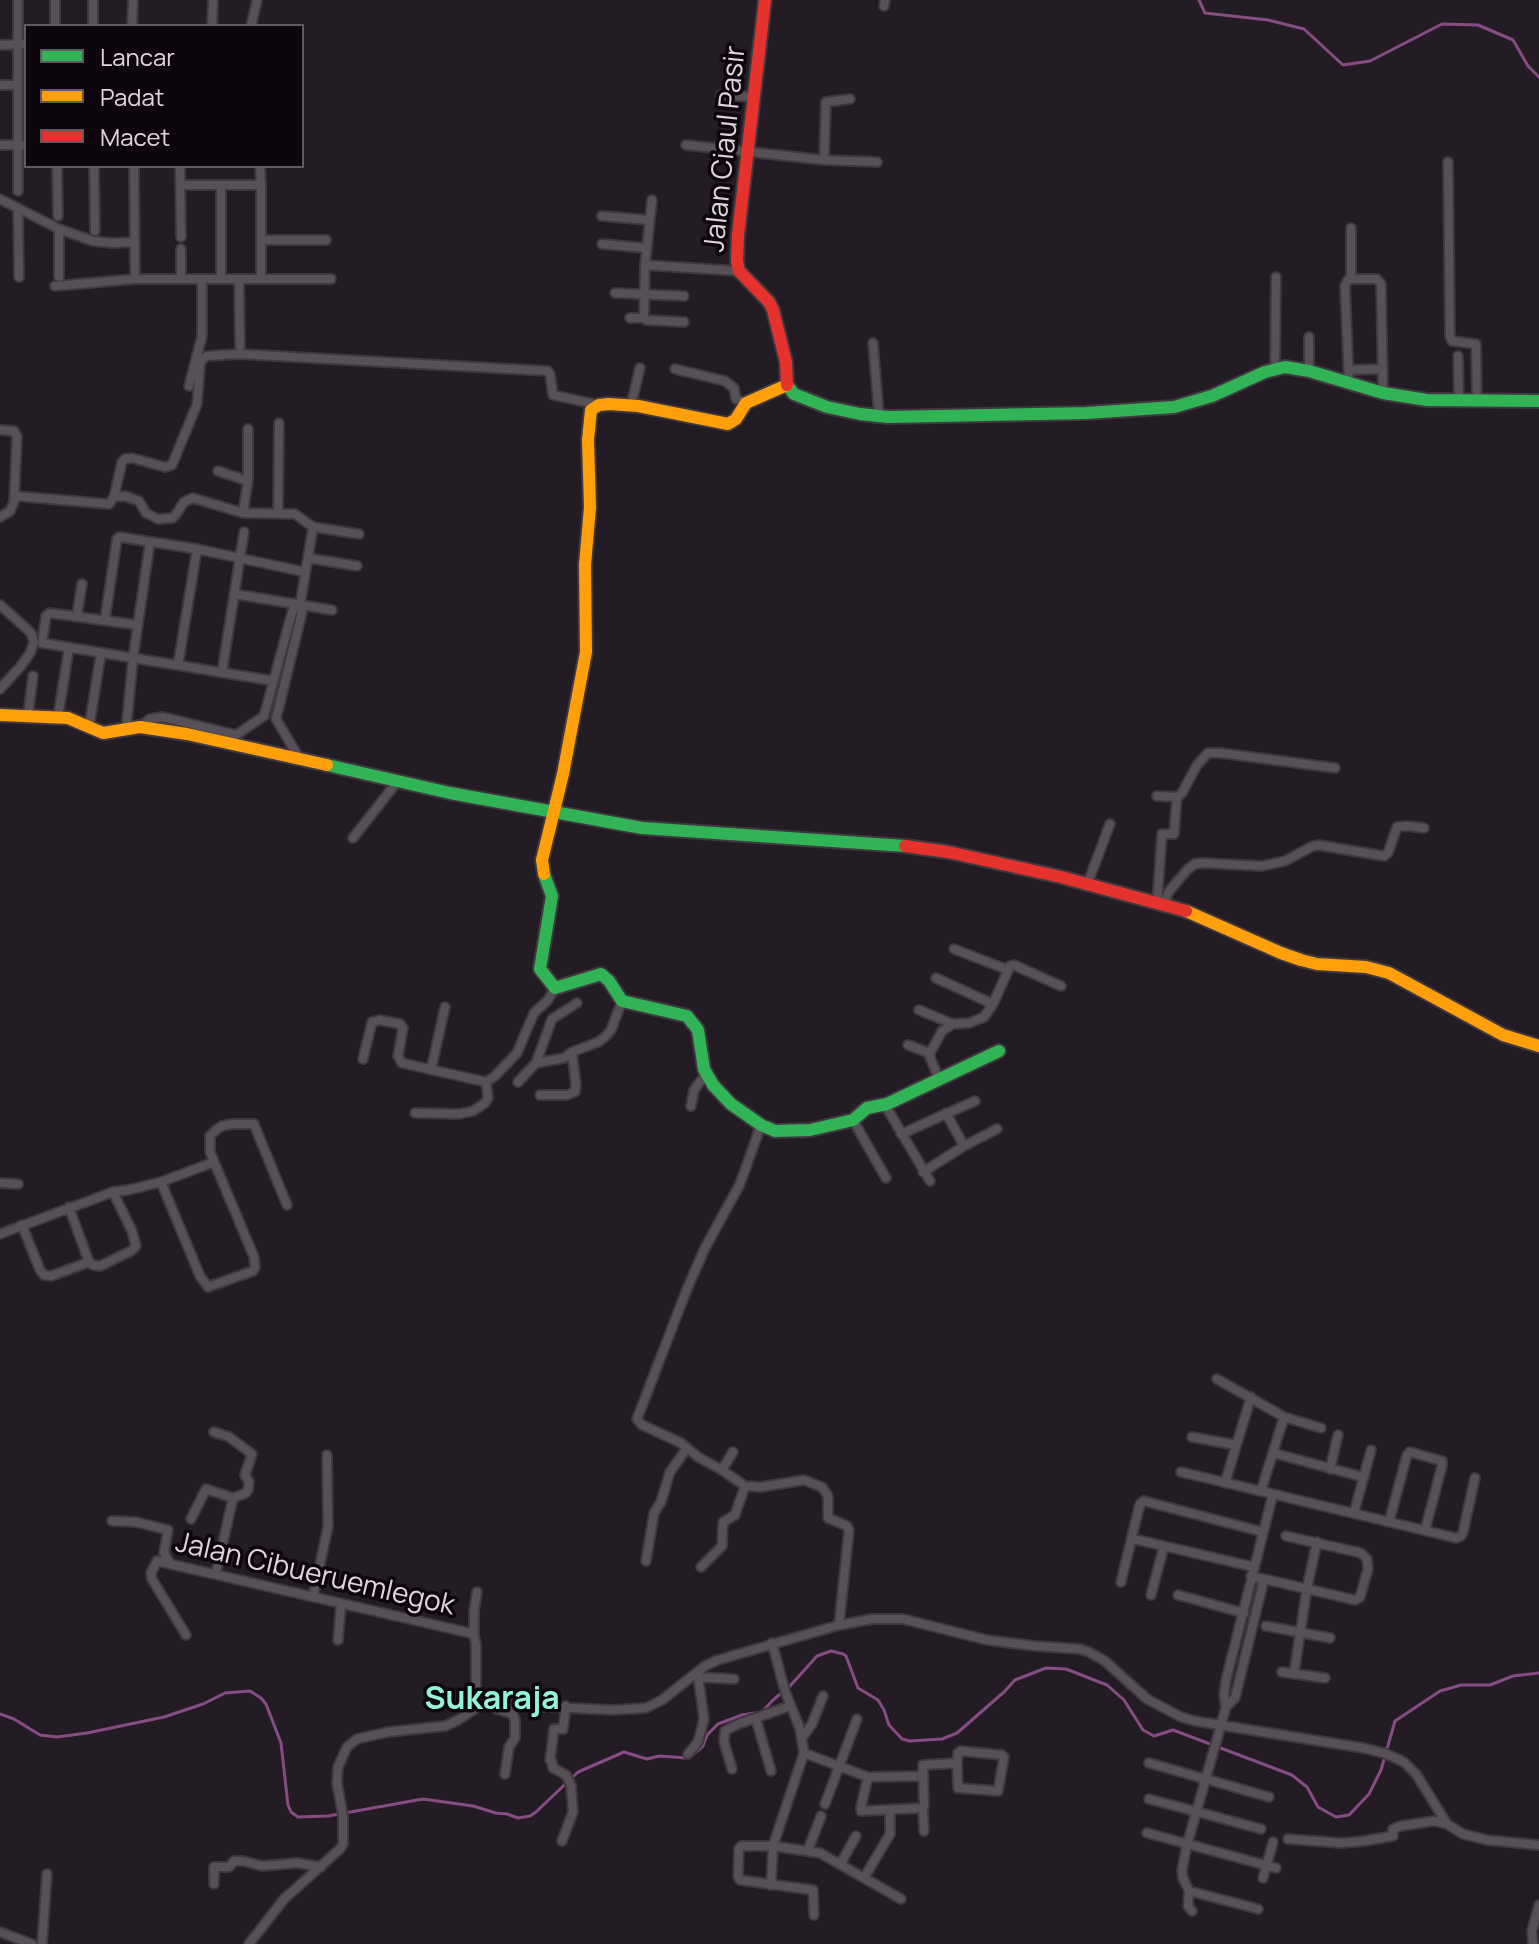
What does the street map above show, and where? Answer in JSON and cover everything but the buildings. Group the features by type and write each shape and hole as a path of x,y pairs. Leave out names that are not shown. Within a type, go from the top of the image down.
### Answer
{"street":[{"path":"18,0 22,44 18,85 22,145 18,191"},
{"path":"55,0 55,24"},
{"path":"93,0 93,24"},
{"path":"132,24 133,0"},
{"path":"212,24 213,0"},
{"path":"251,24 257,0"},
{"name":"Jalan Ciaul Pasir","path":"765,0 737,261 739,271 773,310 783,350 787,385"},
{"path":"0,45 22,44"},
{"path":"0,85 18,85"},
{"path":"721,95 754,97"},
{"path":"824,160 826,102 850,99"},
{"path":"0,145 22,145"},
{"path":"686,145 824,160 877,162"},
{"path":"1448,162 1450,336 1452,341 1476,344 1477,401"},
{"path":"57,168 58,216"},
{"path":"94,168 95,231"},
{"path":"134,168 135,279"},
{"path":"180,168 181,237"},
{"path":"260,168 261,279"},
{"path":"180,185 261,185"},
{"path":"221,185 221,279"},
{"path":"0,199 59,229 93,241 135,242"},
{"path":"644,318 646,248 652,200"},
{"path":"18,208 19,277"},
{"path":"602,216 649,220"},
{"path":"1351,228 1351,279"},
{"path":"59,229 57,281 331,279"},
{"path":"261,240 326,240"},
{"path":"602,244 646,248"},
{"path":"181,249 181,279"},
{"path":"645,265 739,271"},
{"path":"1275,368 1276,277"},
{"path":"189,386 202,336 202,279"},
{"path":"239,279 240,347"},
{"path":"1349,377 1345,286 1351,279 1377,279 1380,282 1383,393"},
{"path":"615,293 684,296"},
{"path":"630,318 684,322"},
{"path":"1309,337 1309,371"},
{"path":"873,343 879,416"},
{"path":"15,496 110,504 125,459 165,467 172,465 197,404 202,359 239,354 548,371 553,395 599,405 631,405 728,424 736,419 746,403 787,385 794,394 814,403 879,416 1087,413 1192,403 1275,368 1285,367 1349,377 1383,393 1427,400 1539,401"},
{"path":"1458,356 1459,401"},
{"path":"631,405 640,368"},
{"path":"675,369 725,381 734,388 736,399 746,403"},
{"path":"1349,377 1383,369"},
{"path":"555,988 540,969 552,896 542,860 563,774 586,652 585,565 590,507 588,426 591,410 599,405"},
{"path":"278,514 279,423"},
{"path":"243,513 248,481 248,429"},
{"path":"0,430 12,431 16,435 15,496 10,511 0,517"},
{"path":"218,471 248,481"},
{"path":"114,497 125,496 139,501 146,513 158,519 173,518 190,498 243,513 295,514 307,522 359,534"},
{"path":"298,756 276,719 302,612 300,605 308,558 307,522"},
{"path":"222,672 244,532"},
{"path":"105,619 117,539 121,537 197,549 305,572"},
{"path":"126,731 150,542"},
{"path":"178,665 197,549"},
{"path":"308,558 357,566"},
{"path":"77,615 82,584"},
{"path":"234,594 332,610"},
{"path":"0,605 31,633 34,642 21,666 0,689"},
{"path":"232,739 264,716 292,613 300,605"},
{"path":"138,625 50,613 46,616 42,643 274,681"},
{"path":"58,717 69,648"},
{"path":"89,727 101,653"},
{"path":"28,715 33,676"},
{"path":"0,715 58,717 76,720 110,733 140,727 232,739 397,782 668,831 932,849 1061,877 1207,918 1301,960 1366,967 1389,973 1503,1035 1539,1046"},
{"path":"264,716 276,719"},
{"path":"1157,796 1177,797 1202,759 1214,752 1335,768"},
{"path":"353,838 397,782"},
{"path":"1160,904 1161,836 1175,833 1177,797"},
{"path":"1087,885 1110,824"},
{"path":"1160,904 1195,864 1262,866 1285,861 1318,845 1384,856 1388,853 1397,827 1424,828"},
{"path":"954,949 1008,970"},
{"path":"939,1079 930,1053 942,1031 953,1024 978,1021 984,1017 1010,966 1061,986"},
{"path":"363,1059 372,1022 380,1020 400,1024 403,1028 398,1056 404,1064 486,1082 517,1053 534,1013 555,988 599,974 610,983 622,1001 674,1012 691,1019 698,1030 700,1057 706,1074 718,1092 761,1125 779,1132 810,1130 853,1120 867,1108 885,1105 999,1051"},
{"path":"936,978 993,1004"},
{"path":"536,1063 564,1058 598,1042 611,1030 622,1001"},
{"path":"518,1082 536,1063 548,1024 577,1003"},
{"path":"431,1070 445,1007"},
{"path":"919,1010 953,1024"},
{"path":"908,1045 930,1053"},
{"path":"540,1095 575,1092 572,1052"},
{"path":"691,1106 694,1090 706,1074"},
{"path":"415,1113 459,1114 473,1111 488,1098 486,1082"},
{"path":"901,1134 975,1101"},
{"path":"885,1105 930,1181"},
{"path":"946,1113 964,1146"},
{"path":"853,1120 886,1178"},
{"path":"161,1182 206,1286 213,1287 253,1271 255,1267 254,1257 214,1162 209,1144 210,1136 216,1130 233,1124 254,1124 287,1205"},
{"path":"761,1125 740,1184 705,1248 636,1417 642,1425 678,1441 745,1486 761,1487 804,1480 822,1487 827,1494 828,1518 847,1526 849,1530 839,1625"},
{"path":"923,1172 997,1129"},
{"path":"0,1234 113,1192 161,1182 214,1162"},
{"path":"0,1183 18,1184"},
{"path":"69,1207 89,1262 100,1266 136,1246 113,1192"},
{"path":"22,1225 44,1275 51,1276 89,1262"},
{"path":"1217,1379 1284,1417 1321,1428"},
{"path":"1225,1483 1251,1397"},
{"path":"1261,1491 1284,1417"},
{"path":"191,1519 206,1489 233,1498 248,1490 249,1482 245,1475 252,1453 229,1437 214,1432"},
{"path":"1330,1469 1338,1435"},
{"path":"1192,1437 1236,1445"},
{"path":"646,1561 654,1513 670,1472 687,1448"},
{"path":"1354,1513 1371,1450"},
{"path":"722,1470 733,1452"},
{"path":"1389,1522 1410,1452 1442,1461 1425,1530"},
{"path":"1273,1453 1363,1477"},
{"path":"313,1597 328,1527 327,1455"},
{"path":"1181,1472 1456,1538 1461,1536 1475,1478"},
{"path":"701,1567 722,1546 723,1522 735,1515 745,1486"},
{"path":"1192,1911 1188,1906 1189,1891 1182,1870 1222,1724 1226,1707 1225,1689 1273,1494"},
{"path":"216,1573 233,1498"},
{"path":"1121,1582 1143,1501 1263,1532"},
{"path":"112,1521 136,1522 168,1530 164,1553 170,1563"},
{"path":"1132,1537 1253,1572 1264,1579 1355,1600 1360,1597 1368,1569 1367,1559 1361,1553 1286,1536"},
{"path":"1294,1674 1317,1542"},
{"path":"1151,1595 1164,1546"},
{"name":"Jalan Cibueruemlegok","path":"186,1635 152,1579 151,1573 157,1561 474,1635 476,1708"},
{"path":"1226,1707 1235,1698 1264,1579"},
{"path":"474,1635 477,1592"},
{"path":"1178,1595 1244,1613"},
{"path":"338,1640 341,1604"},
{"path":"249,1944 276,1908 343,1844 337,1774 342,1756 357,1739 379,1733 445,1726 476,1708 495,1704 612,1710 646,1708 718,1660 839,1625 872,1619 903,1619 987,1640 1080,1649 1105,1661 1147,1699 1169,1712 1195,1721 1384,1753 1410,1767 1447,1824"},
{"path":"1266,1626 1330,1638"},
{"path":"771,1885 773,1846 804,1753 772,1643"},
{"path":"1233,1658 1244,1662"},
{"path":"1282,1672 1325,1678"},
{"path":"695,1677 734,1679"},
{"path":"688,1754 698,1742 704,1719 695,1677"},
{"path":"802,1738 812,1724 823,1696"},
{"path":"495,1704 497,1709 513,1714 515,1720 515,1738 509,1747 505,1774"},
{"path":"562,1841 573,1812 571,1785 566,1775 553,1768 550,1760 554,1729 563,1729 566,1706"},
{"path":"732,1769 724,1733 730,1727 790,1706"},
{"path":"756,1719 771,1771"},
{"path":"825,1804 857,1719"},
{"path":"961,1751 1002,1755 999,1791 958,1788 957,1763 961,1751"},
{"path":"804,1753 868,1777 922,1776"},
{"path":"924,1831 923,1766 957,1763"},
{"path":"1149,1763 1269,1797"},
{"path":"868,1777 862,1811 923,1808"},
{"path":"1149,1799 1261,1829"},
{"path":"864,1878 890,1834 890,1810"},
{"path":"808,1850 821,1816"},
{"path":"1288,1839 1342,1843 1364,1841 1393,1836 1393,1829 1401,1826 1434,1821 1447,1824 1463,1834 1487,1840 1539,1845"},
{"path":"1147,1833 1271,1867"},
{"path":"841,1863 856,1836"},
{"path":"1263,1878 1271,1867 1273,1842"},
{"path":"814,1915 813,1890 740,1880 739,1849 743,1845 773,1846 820,1853 901,1899"},
{"path":"214,1884 214,1867 229,1867 234,1861 262,1866 297,1863 321,1867"},
{"path":"42,1944 47,1874"},
{"path":"1189,1891 1258,1909"},
{"path":"1532,1940 1539,1905"},
{"path":"0,1932 32,1944"}],"waterway":[{"path":"1199,0 1205,13 1268,20 1304,29 1343,65 1370,61 1442,24 1478,25 1513,40 1528,66 1539,77"},
{"path":"0,1714 40,1735 57,1737 164,1717 225,1693 250,1691 266,1704 281,1743 288,1805 298,1817 328,1816 423,1799 473,1806 518,1818 536,1812 578,1772 624,1752 647,1759 659,1756 690,1757 703,1746 707,1735 718,1724 762,1712 817,1656 831,1651 846,1656 858,1688 878,1700 889,1725 902,1739 910,1741 942,1739 957,1733 1015,1680 1046,1668 1066,1669 1107,1685 1124,1700 1143,1730 1154,1736 1173,1730 1292,1775 1307,1787 1318,1807 1336,1817 1349,1815 1369,1794 1381,1770 1395,1721 1440,1691 1461,1685 1490,1685 1513,1676 1539,1673"}],"traffic: fast":[{"path":"787,385 794,394 827,407 888,417 1087,413 1174,407 1212,396 1265,372 1285,367 1383,393 1427,400 1539,401"},
{"path":"327,765 450,793 642,828 905,846"},
{"path":"544,874 552,896 540,969 555,988 601,974 622,1001 687,1016 698,1030 704,1069 713,1085 731,1104 775,1131 810,1130 853,1120 867,1108 887,1104 999,1051"}],"traffic: slow":[{"path":"544,874 542,860 563,774 586,652 585,565 590,507 588,440 591,410 609,404 638,406 728,424 736,419 746,403 787,385"},
{"path":"0,715 68,718 103,733 140,727 187,734 327,765"},
{"path":"1186,911 1301,960 1366,967 1389,973 1503,1035 1539,1046"}],"traffic: jam":[{"path":"765,0 737,261 739,271 773,310 786,362 787,385"},
{"path":"905,846 948,852 1061,877 1186,911"}],"district":[{"name":"Sukaraja","path":"492,1700"}]}
